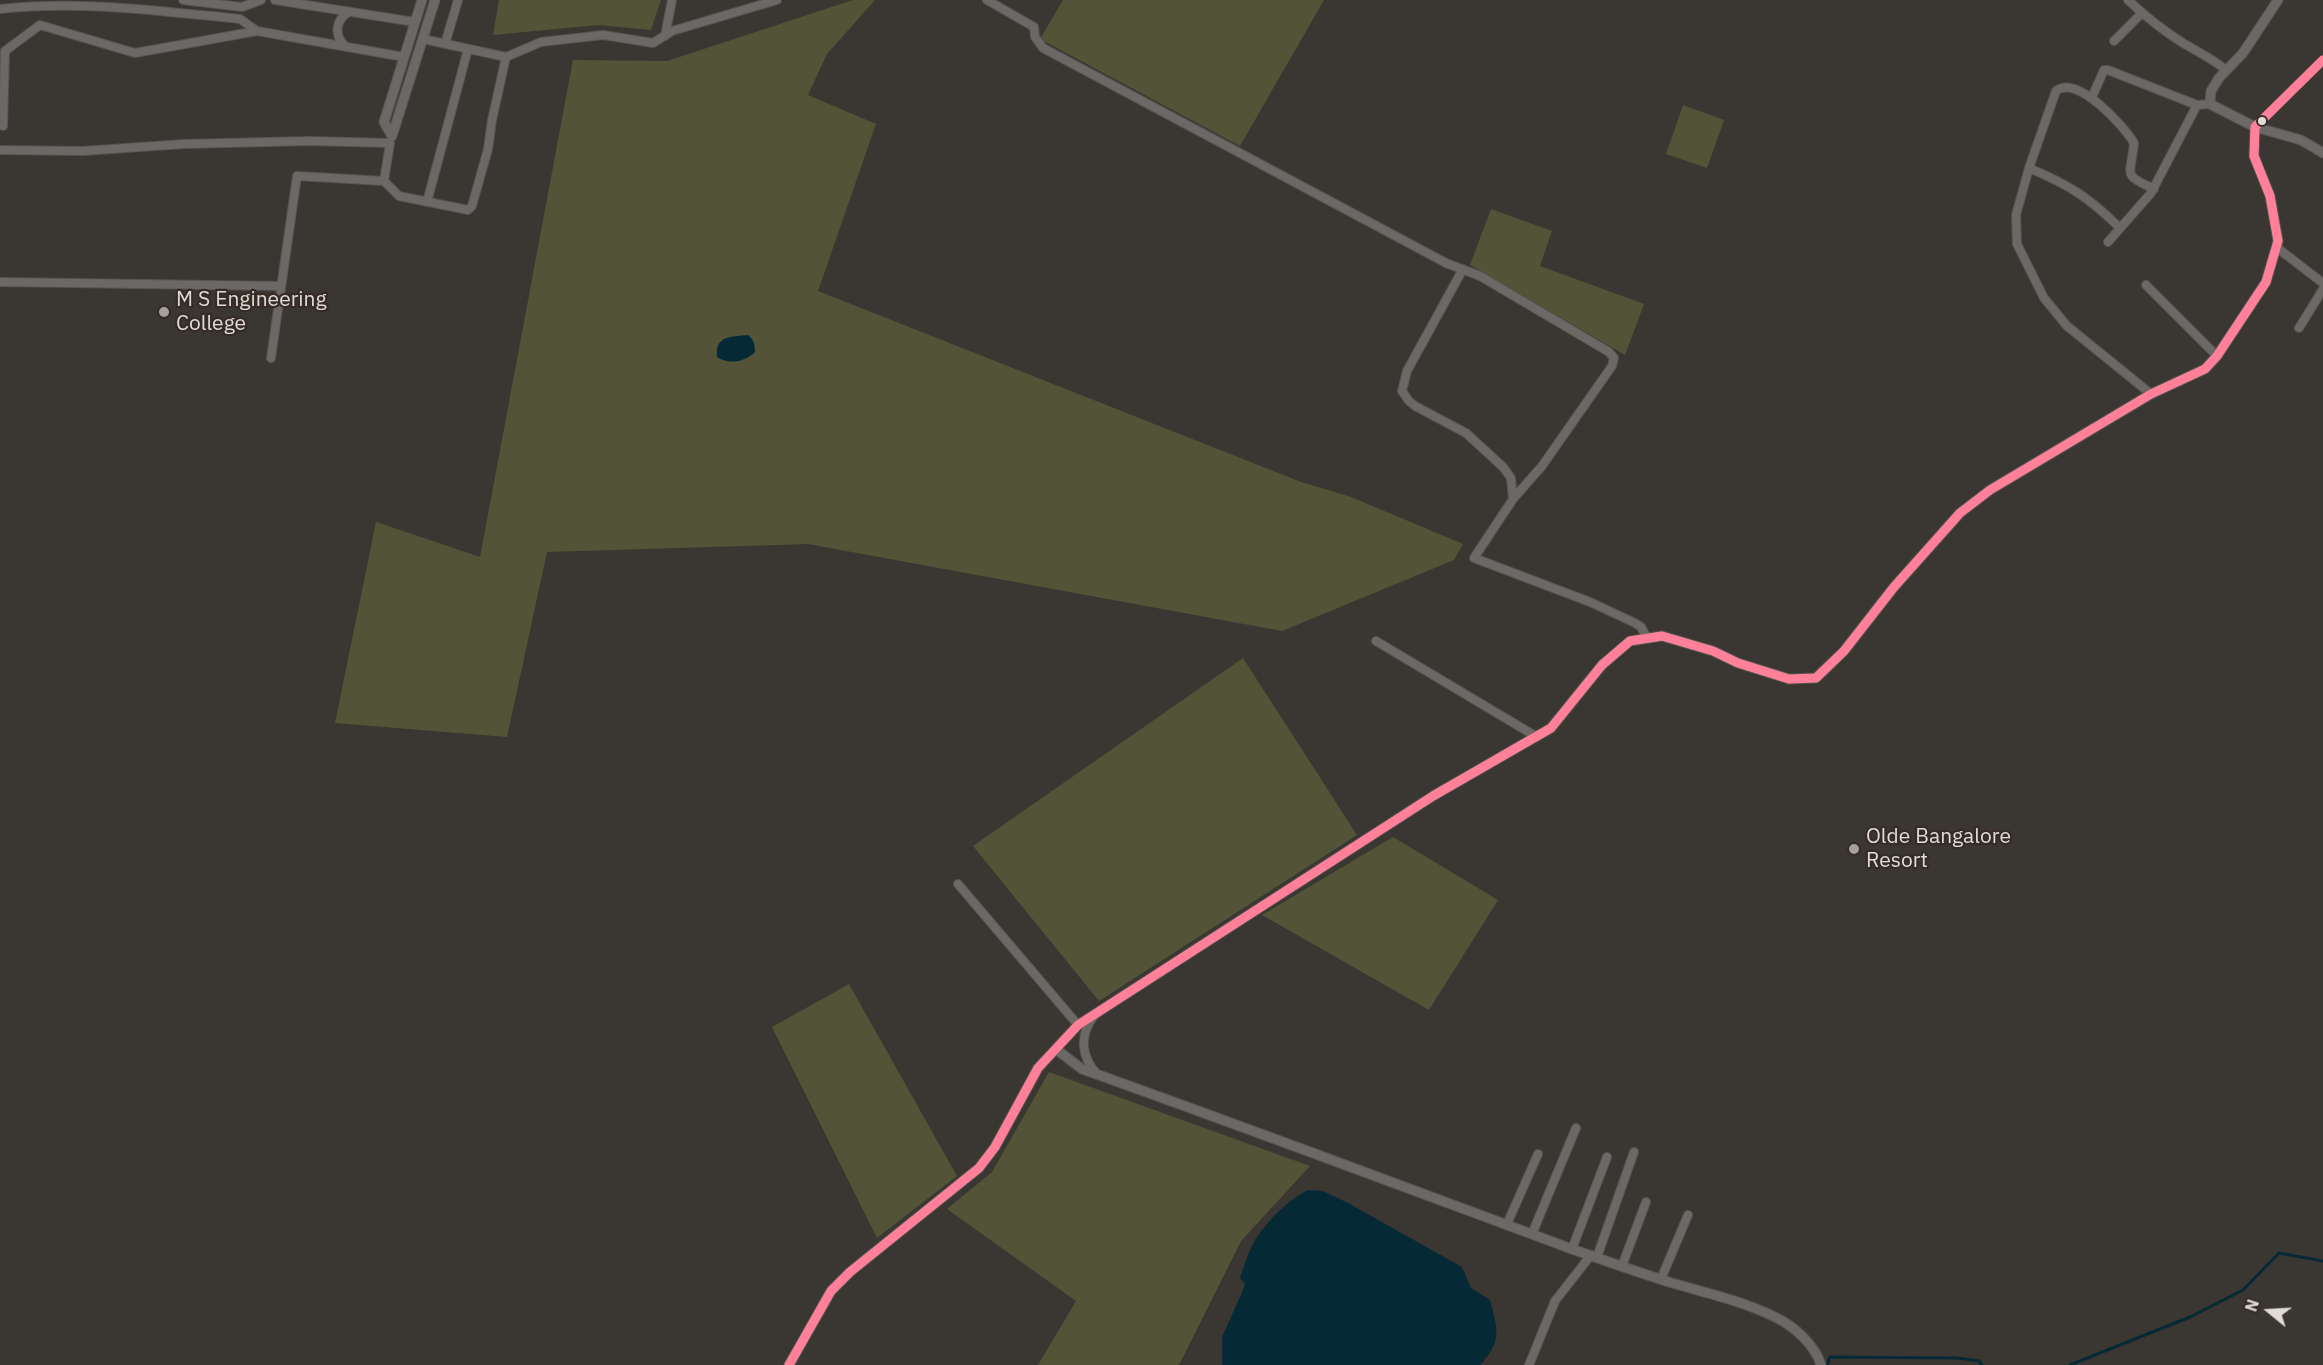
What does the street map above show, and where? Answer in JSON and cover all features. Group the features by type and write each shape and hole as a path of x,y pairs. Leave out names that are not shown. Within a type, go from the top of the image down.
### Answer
{"street":[{"path":"183,0 242,7 261,0"},
{"path":"275,0 415,22"},
{"path":"391,140 384,122 422,0"},
{"path":"384,181 391,140 435,0"},
{"path":"445,44 458,0"},
{"path":"665,36 672,0"},
{"path":"423,39 506,57 545,42 608,35 653,43 672,32 777,0"},
{"path":"987,0 1034,27 1035,37 1044,48 1446,263 1480,276 1594,343 1614,358 1603,380 1542,466 1513,499 1474,558 1617,614 1641,627 1647,638"},
{"path":"2128,0 2183,43 2214,59 2226,70"},
{"path":"2210,104 2211,91 2218,78 2243,53 2278,0"},
{"path":"0,9 36,4 95,4 240,19 257,31"},
{"path":"345,46 339,40 337,26 341,17 349,12"},
{"path":"2114,41 2142,13"},
{"path":"3,126 5,51 40,25 135,54 257,31 404,57"},
{"path":"427,202 468,49"},
{"path":"271,358 297,176 384,181 399,196 468,210 472,206 488,149 506,57"},
{"path":"789,1365 831,1291 850,1272 979,1168 995,1147 1038,1068 1078,1025 1433,796 1551,728 1602,665 1630,641 1662,636 1713,651 1738,663 1789,679 1816,678 1844,651 1894,587 1960,513 1990,490 2151,394 2205,369 2217,356 2266,282 2278,241 2270,196 2254,156 2255,127 2323,60"},
{"path":"2092,97 2104,70 2108,70 2197,105 2210,104 2255,127 2301,140 2323,153"},
{"path":"2151,394 2067,326 2044,298 2017,244 2016,215 2029,168 2056,91 2060,88 2069,89 2092,97 2109,112 2134,143 2130,174 2132,179 2154,189"},
{"path":"2108,242 2154,189 2197,105"},
{"path":"0,150 83,150 184,144 391,140"},
{"path":"2029,168 2078,191 2119,227"},
{"path":"2276,247 2323,283"},
{"path":"1463,269 1407,371 1402,391 1415,405 1466,433 1503,467 1511,478 1513,499"},
{"path":"0,282 281,286"},
{"path":"2146,285 2217,356"},
{"path":"2299,328 2323,289"},
{"path":"1376,641 1537,737"},
{"path":"958,884 1078,1025"},
{"path":"1096,1013 1088,1023 1083,1042 1088,1063 1097,1074"},
{"path":"1057,1050 1082,1069 1572,1249 1661,1279 1716,1294 1777,1317 1796,1330 1809,1343 1821,1365"},
{"path":"1532,1234 1576,1128"},
{"path":"1529,1365 1555,1301 1594,1256 1634,1152"},
{"path":"1507,1224 1538,1154"},
{"path":"1572,1249 1607,1157"},
{"path":"1622,1266 1646,1202"},
{"path":"1661,1279 1688,1215"}],"green space":[{"path":"499,0 661,0 651,30 598,25 493,35"},
{"path":"853,0 875,0 827,54 808,95 876,124 818,291 1301,482 1351,497 1463,544 1454,560 1282,631 808,544 547,552 507,737 335,723 376,522 480,557 573,60 667,61"},
{"path":"1063,0 1324,0 1240,146 1040,39"},
{"path":"1683,105 1724,120 1707,168 1666,154"},
{"path":"1491,209 1552,231 1540,266 1644,304 1625,355 1470,265"},
{"path":"1243,658 1357,835 1099,1001 973,846"},
{"path":"1393,837 1498,900 1429,1010 1262,915"},
{"path":"849,984 957,1176 877,1238 772,1027"},
{"path":"1049,1072 1310,1166 1241,1241 1179,1365 1038,1365 1076,1301 947,1209 992,1172"}],"water":[{"path":"748,335 755,347 755,352 751,355 732,362 717,357 719,345 725,338"},
{"path":"1308,1190 1323,1191 1348,1203 1462,1267 1471,1288 1490,1300 1495,1319 1495,1342 1480,1365 1222,1365 1222,1337 1245,1284 1240,1278 1252,1246 1264,1227 1278,1212"}],"waterway":[{"path":"2070,1365 2190,1317 2243,1290 2279,1253 2323,1261"},
{"path":"1827,1365 1830,1357 1957,1358 1979,1361 1982,1365"}],"transit line":[{"path":"789,1365 831,1291 850,1272 979,1168 995,1147 1038,1068 1078,1025 1433,796 1551,728 1602,665 1630,641 1662,636 1713,651 1738,663 1789,679 1816,678 1844,651 1894,587 1960,513 1990,490 2151,394 2205,369 2217,356 2266,282 2278,241 2270,196 2254,156 2255,127 2323,60"}],"place":[{"name":"M S Engineering College","path":"164,312"},
{"name":"Olde Bangalore Resort","path":"1854,849"}]}
